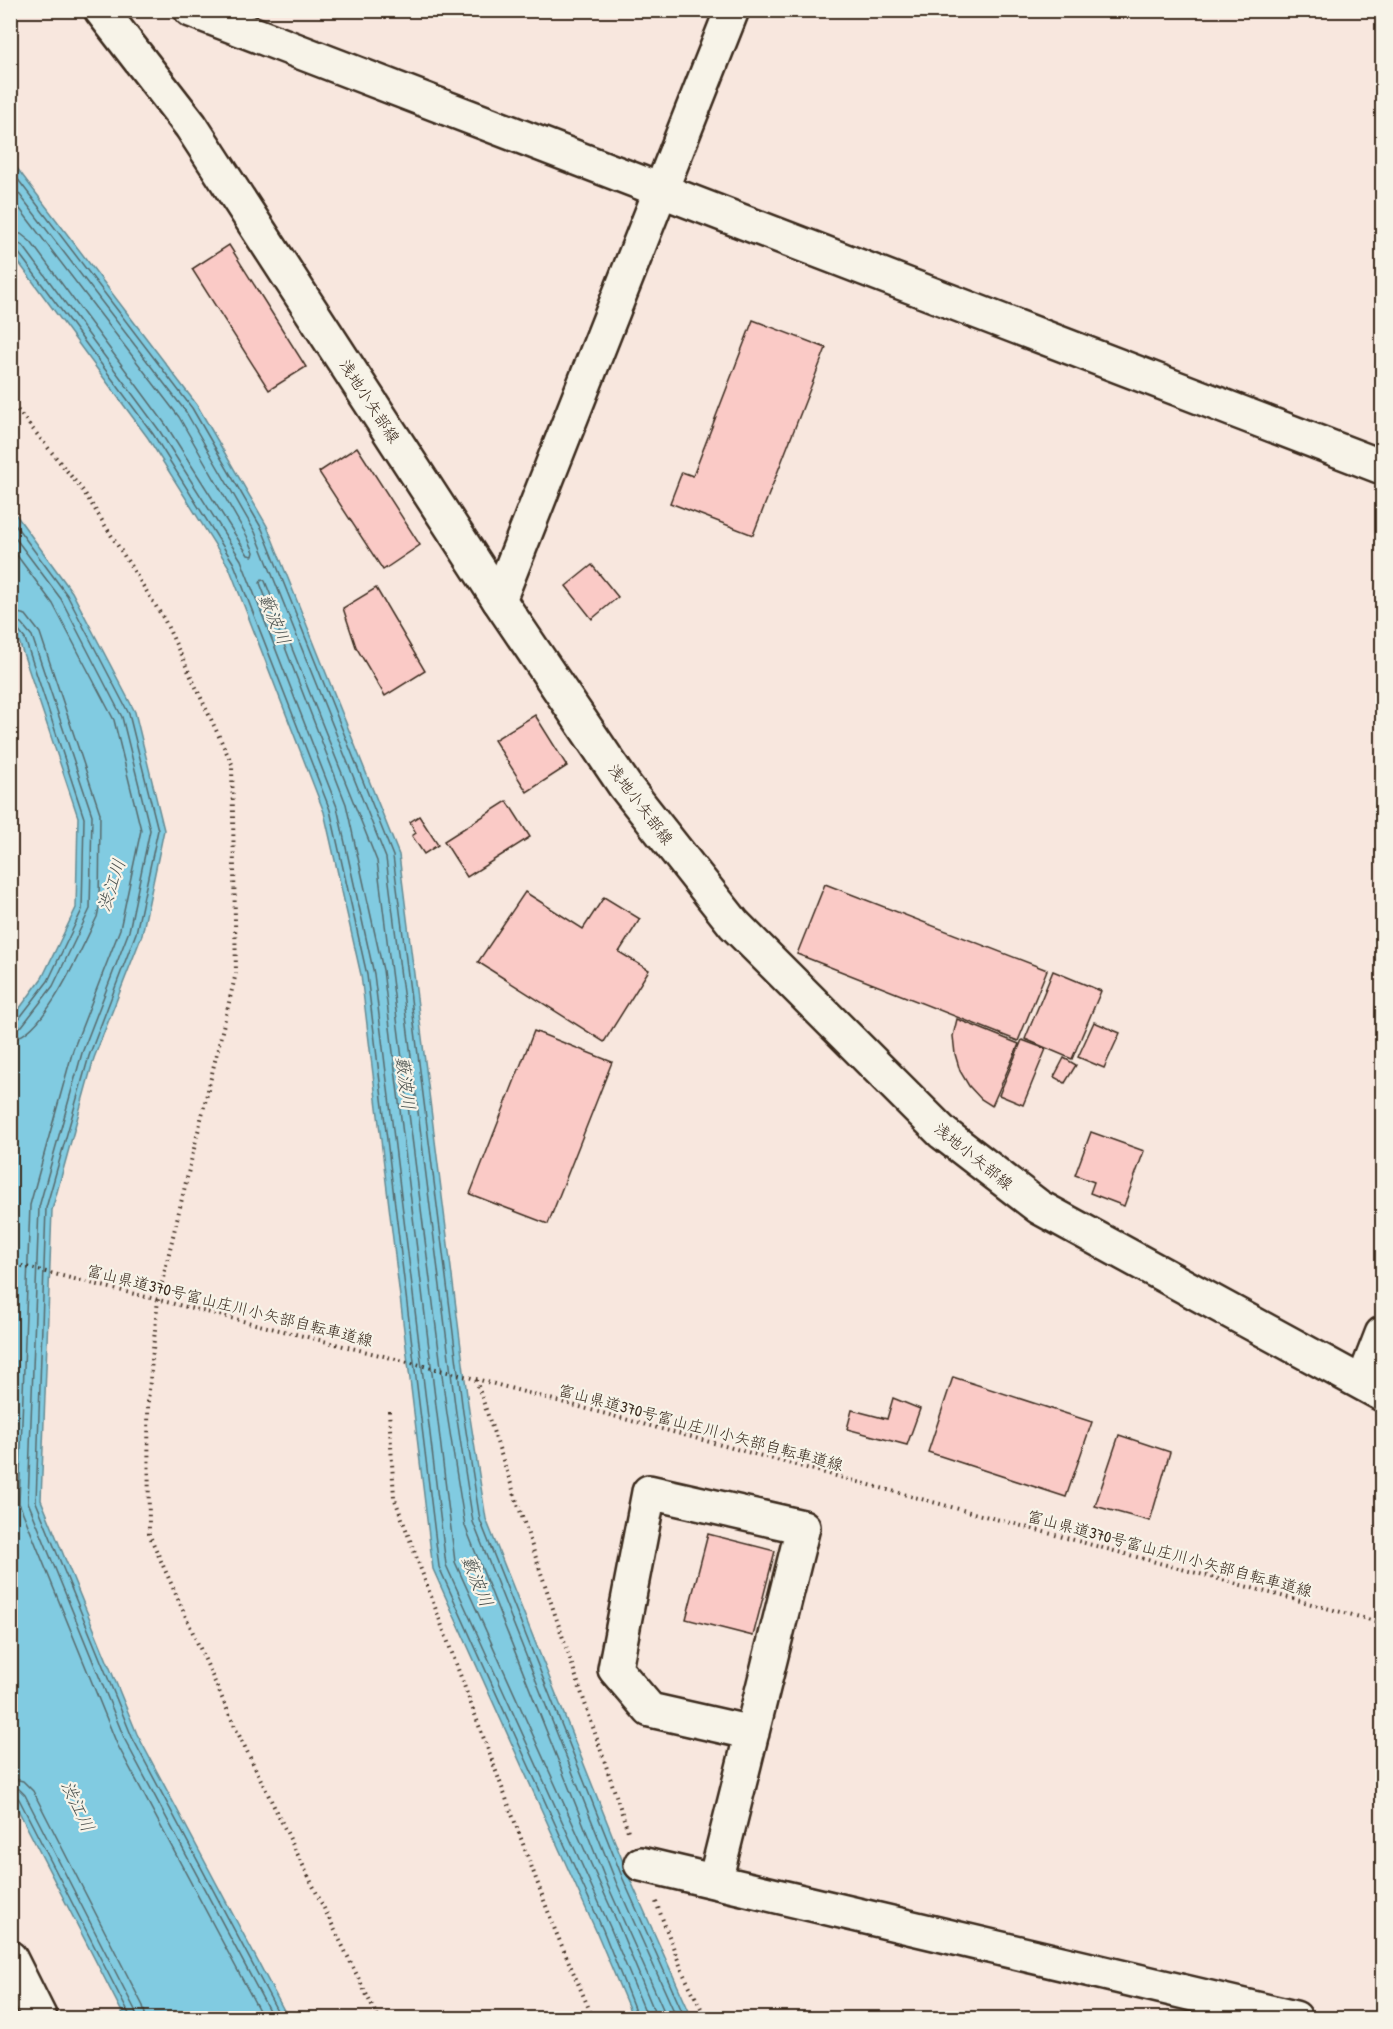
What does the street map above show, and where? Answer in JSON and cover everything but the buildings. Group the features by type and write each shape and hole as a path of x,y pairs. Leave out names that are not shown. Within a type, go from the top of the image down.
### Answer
{"street":[{"name":"浅地小矢部線","path":"101,10 191,126 499,600 625,786 734,924 943,1133 1039,1207 1373,1389"},
{"path":"191,10 1383,467"},
{"path":"499,600 732,10"},
{"path":"1373,1389 1383,1334"},
{"path":"715,1881 752,1733 803,1527 649,1492 615,1669 650,1710 752,1733"},
{"path":"641,1864 1294,2019"},
{"path":"10,1958 40,2019"}],"path":[{"path":"10,401 84,492 164,619 231,764 236,973 158,1299 148,1401 149,1534 235,1727 378,2019"},
{"name":"富山県道370号富山庄川小矢部自転車道線","path":"10,1263 476,1379 1383,1623"},
{"path":"476,1379 621,1813 683,1973 706,2019"},
{"path":"388,1412 394,1497 555,1930 593,2019"}],"water":[{"name":"藪波川","path":"10,159 197,405 267,526 399,855 469,1411 486,1519 629,1877 692,2018 633,2018 433,1569 361,975 324,812 229,567 148,438 11,252"},
{"name":"渋江川","path":"11,508 72,592 135,712 164,830 142,935 94,1058 52,1210 41,1500 137,1734 288,2018 125,2018 11,1796 11,1020 42,978 76,908 78,817 19,641 11,631"}]}
